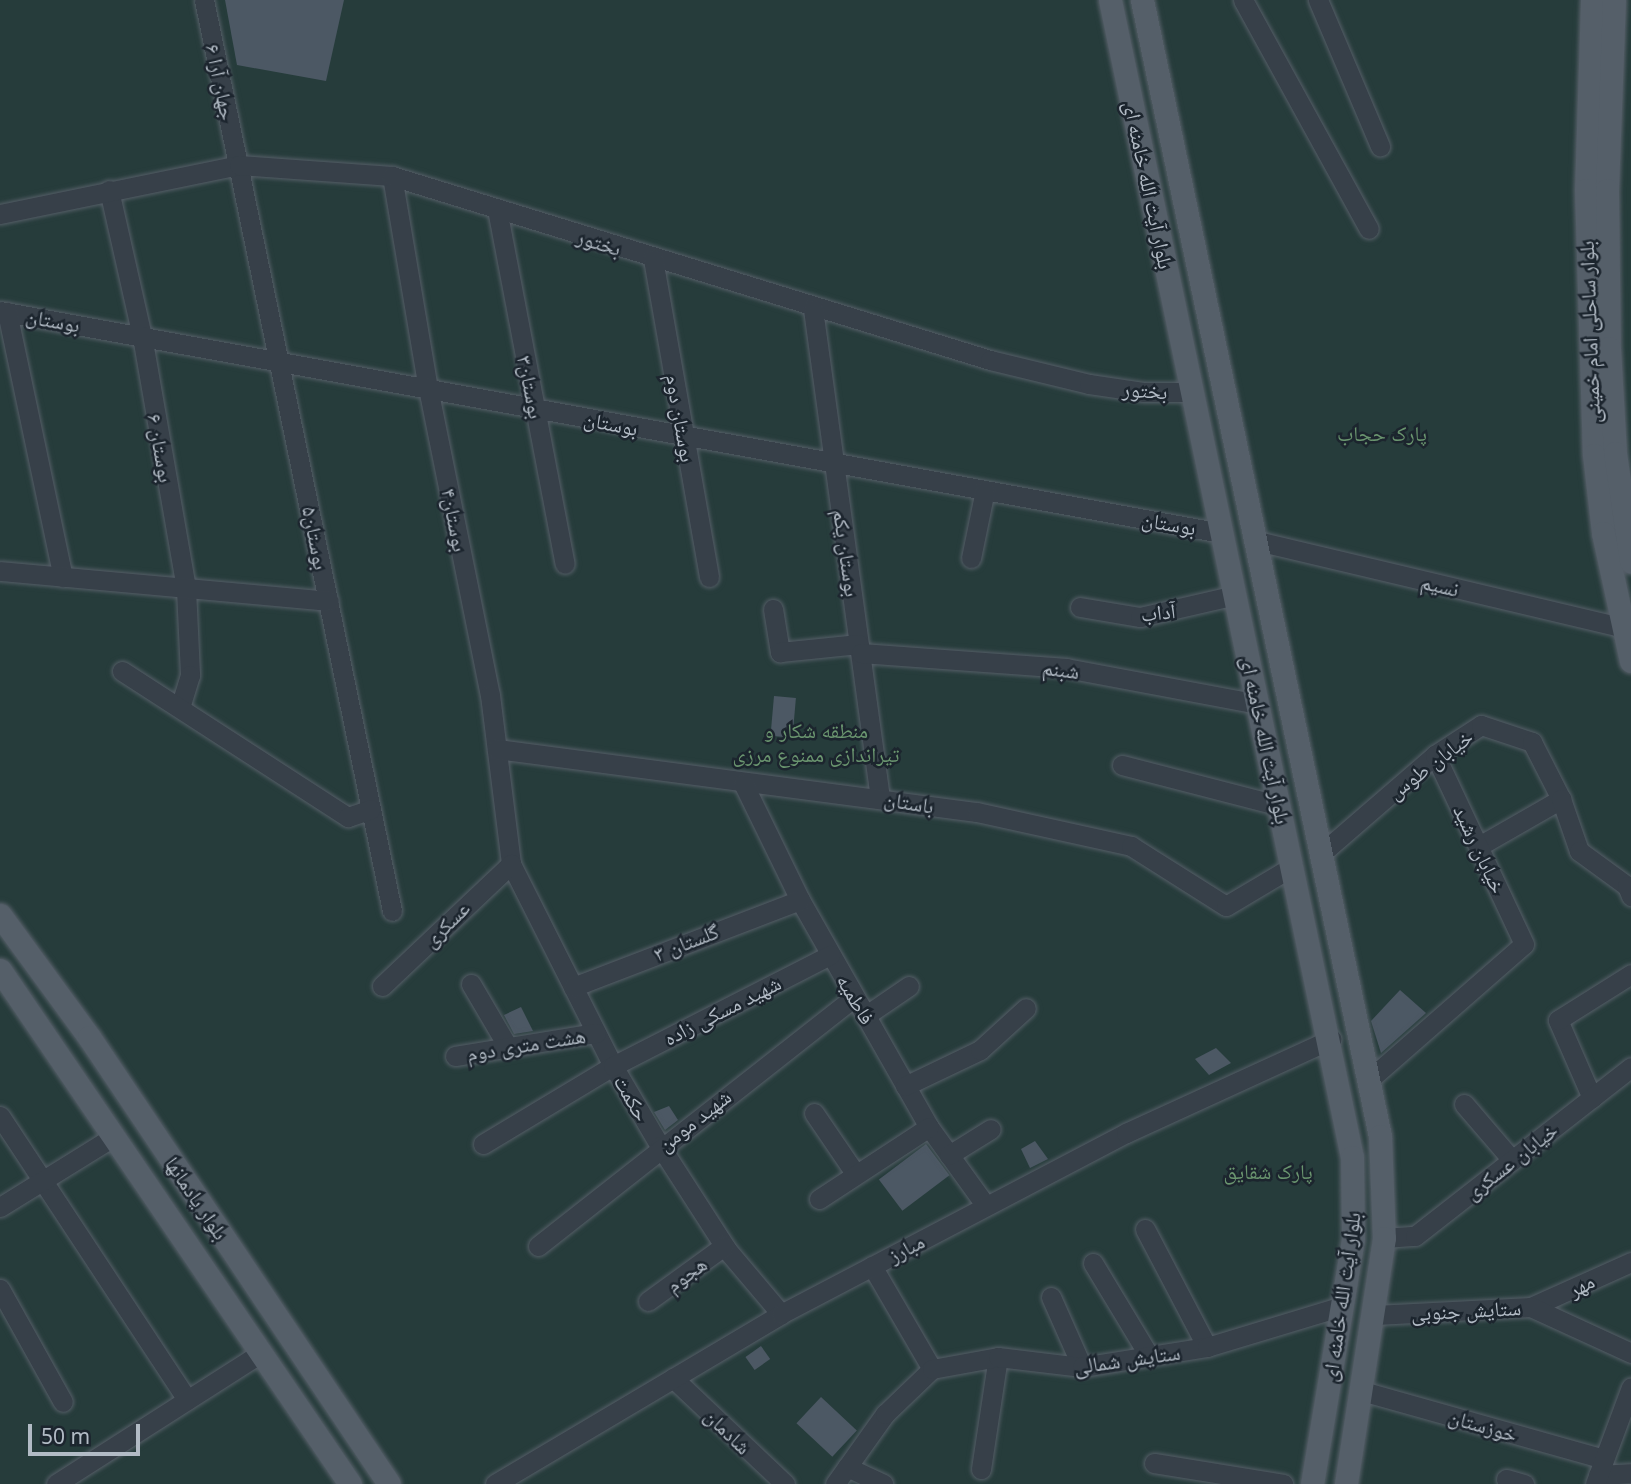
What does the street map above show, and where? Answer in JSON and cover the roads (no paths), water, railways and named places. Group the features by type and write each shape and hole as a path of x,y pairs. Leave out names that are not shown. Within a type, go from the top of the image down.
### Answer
{"main road":[{"name":"بلوار آیت الله خامنه ای","path":"1110,0 1331,1039 1352,1157 1354,1197 1343,1306 1312,1484"},
{"name":"بلوار آیت الله خامنه ای","path":"1142,0 1371,1078 1386,1193 1384,1238 1375,1315 1346,1484"},
{"name":"بلوار ساحلی امام خمینی","path":"1592,0 1603,533 1631,661"},
{"name":"بلوار ساحلی امام خمینی","path":"1614,0 1608,177 1598,349 1631,562"},
{"name":"بلوار یادمانها","path":"0,915 89,1037 389,1484"},
{"name":"بلوار یادمانها","path":"0,970 350,1484"},
{"path":"60,1059 89,1037"}],"street":[{"name":"جهان آرا ۶","path":"204,0 239,165"},
{"path":"1243,0 1369,229"},
{"path":"1318,0 1380,146"},
{"name":"بختور","path":"0,214 239,165 392,176 813,309 1089,384 1144,392 1193,392"},
{"name":"بوستان۵","path":"239,165 282,362 392,911"},
{"name":"بوستان۴","path":"392,176 428,388 490,695 511,864"},
{"name":"بوستان ۶","path":"109,191 142,337 186,589 190,675 180,708"},
{"name":"بوستان۳","path":"497,209 565,564"},
{"name":"بوستان دوم","path":"653,259 709,577"},
{"name":"بوستان یکم","path":"813,309 880,797"},
{"path":"3,311 63,577"},
{"name":"بوستان","path":"3,311 1222,533"},
{"path":"971,558 985,490"},
{"name":"نسیم","path":"1257,541 1624,628"},
{"path":"0,571 329,601"},
{"name":"آداب","path":"1080,607 1140,617 1236,595"},
{"name":"شبنم","path":"773,609 780,652 860,648 1066,668 1258,704"},
{"path":"122,671 348,817 371,809"},
{"name":"خیابان طوس","path":"1323,852 1435,755 1481,725 1532,742 1562,799 1579,851 1627,886 1631,896"},
{"name":"باستان","path":"497,749 743,783 880,797 1131,846 1226,906 1293,866"},
{"name":"خیابان رشید","path":"1371,1078 1524,944 1435,755"},
{"path":"1122,765 1280,806"},
{"name":"فاطمیه","path":"743,783 800,900 905,1086 929,1127 986,1206"},
{"path":"1479,846 1562,799"},
{"name":"عسکری","path":"382,986 511,864"},
{"name":"حکمت","path":"511,864 613,1066 660,1146 724,1246 781,1314"},
{"name":"گلستان ۳","path":"573,987 800,900"},
{"name":"شهید مسکی زاده","path":"483,1144 613,1066 831,955"},
{"path":"1592,1098 1558,1020 1631,974"},
{"path":"471,984 508,1047"},
{"path":"865,1016 909,986"},
{"name":"شهید مومن","path":"538,1247 660,1146 854,997"},
{"path":"905,1086 980,1050 1026,1009"},
{"name":"هشت متری دوم","path":"455,1056 596,1033"},
{"name":"مبارز","path":"495,1484 781,1314 1126,1133 1331,1039"},
{"name":"خیابان عسکری","path":"1384,1238 1415,1236 1631,1068"},
{"path":"1464,1104 1512,1160"},
{"path":"814,1113 855,1172"},
{"path":"0,1116 187,1400"},
{"path":"819,1199 855,1172 929,1127"},
{"path":"949,1155 991,1129"},
{"path":"0,1207 113,1137"},
{"path":"1145,1229 1207,1347"},
{"name":"هجوم","path":"649,1301 724,1246"},
{"name":"مهر","path":"1531,1307 1631,1262"},
{"path":"1093,1263 1149,1356"},
{"path":"835,1484 885,1414 932,1369 872,1266"},
{"path":"0,1289 63,1402"},
{"path":"1051,1297 1082,1367"},
{"name":"ستایش شمالی","path":"932,1369 998,1357 1082,1367 1207,1347 1343,1306"},
{"name":"ستایش جنوبی","path":"1375,1315 1531,1307 1631,1353"},
{"path":"56,1484 259,1354"},
{"path":"981,1469 998,1357"},
{"name":"شادمان","path":"673,1378 785,1484"},
{"path":"1599,1473 1631,1387"},
{"name":"خوزستان","path":"1362,1391 1599,1473 1631,1474"},
{"path":"1154,1463 1283,1484"},
{"path":"847,1466 883,1484"}],"park label":[{"name":"پارک حجاب","path":"1382,433"},
{"name":"منطقه شکار و تیراندازی ممنوع مرزی","path":"816,742"},
{"name":"پارک شقایق","path":"1268,1171"}]}
